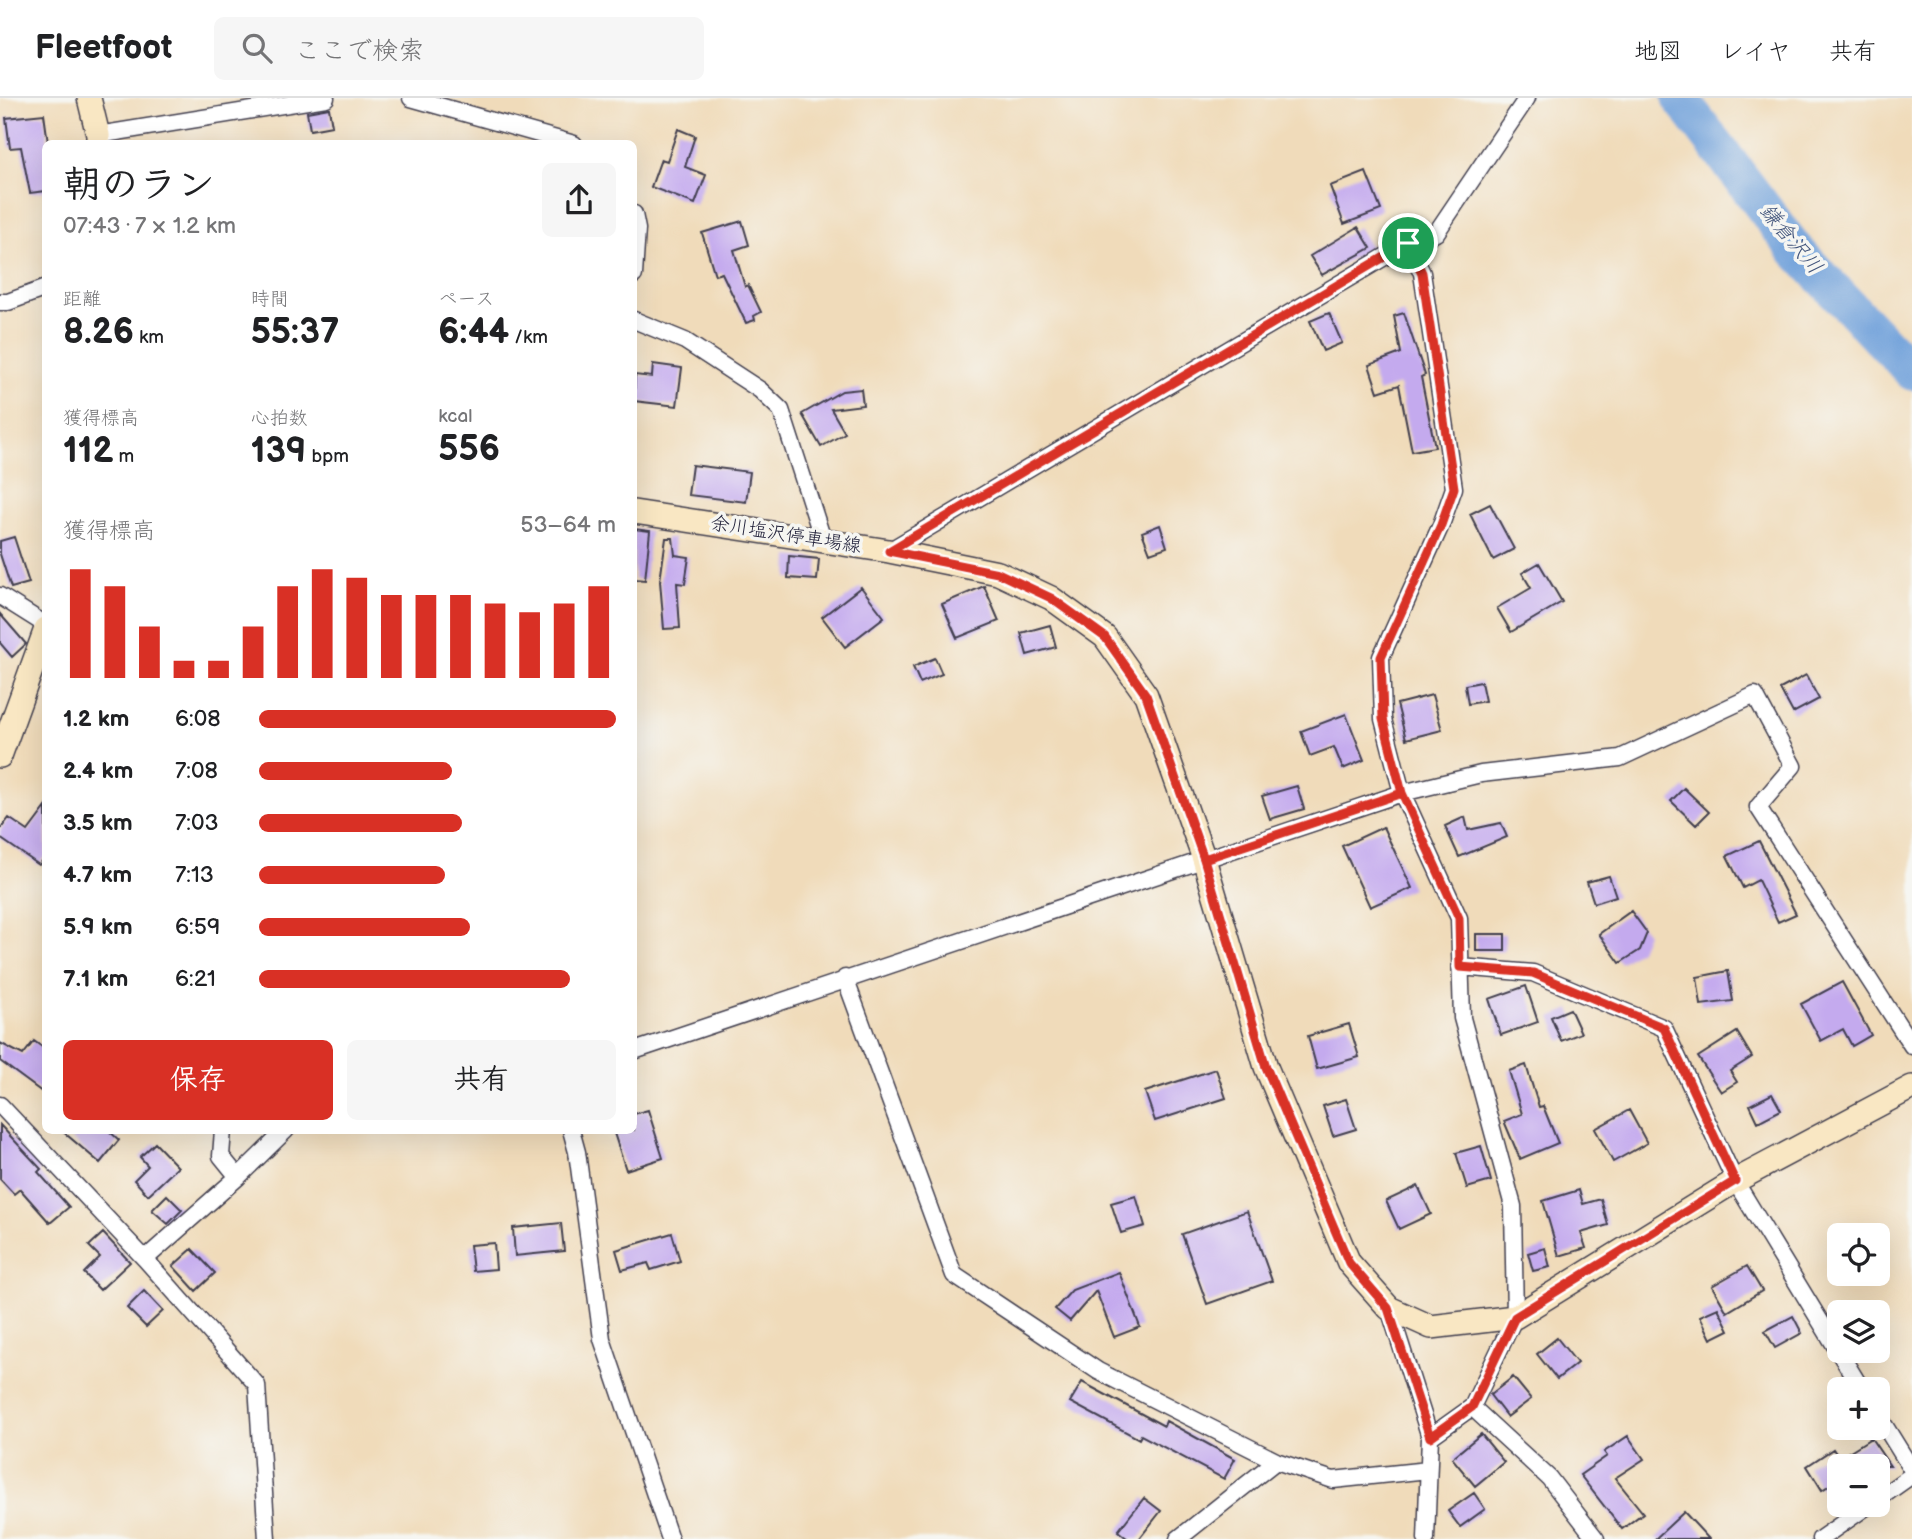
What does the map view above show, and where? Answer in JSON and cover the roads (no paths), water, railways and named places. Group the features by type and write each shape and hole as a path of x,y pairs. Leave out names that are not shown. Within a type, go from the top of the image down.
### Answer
{"main road":[{"path":"89,98 98,139"},
{"name":"余川塩沢停車場線","path":"637,512 889,551 998,573 1051,598 1105,637 1146,695 1204,859 1266,1067 1349,1263 1388,1308 1431,1327 1515,1317 1735,1181 1912,1087"},
{"path":"0,755 7,718 42,636"}],"street":[{"path":"98,139 326,98"},
{"path":"411,98 560,140"},
{"path":"889,551 1408,243 1436,233 1527,98"},
{"path":"1408,243 1422,273 1454,488 1441,525 1381,657 1383,719 1402,793 1459,918 1462,1018 1513,1206 1515,1317 1472,1407 1430,1437"},
{"path":"0,302 8,302 42,289"},
{"path":"637,321 685,341 760,390 781,410 823,540"},
{"path":"0,596 42,624"},
{"path":"637,1050 1402,793 1481,774 1620,758 1755,695 1793,766 1758,807 1912,1046"},
{"path":"1460,967 1533,973 1664,1028 1735,1181 1854,1377"},
{"path":"845,978 954,1275 1098,1371 1276,1461 1333,1480 1428,1470"},
{"path":"0,1105 145,1259 257,1385 267,1539"},
{"path":"223,1134 221,1156 238,1177"},
{"path":"145,1259 238,1177 282,1134"},
{"path":"572,1134 577,1152 602,1339 670,1539"},
{"path":"1388,1308 1430,1437 1426,1539"},
{"path":"1472,1407 1549,1478 1597,1539"},
{"path":"1890,1435 1912,1473 1890,1490"},
{"path":"1178,1539 1276,1461"},
{"path":"1820,1539 1852,1517"}],"waterway":[{"name":"鎌倉沢川","path":"1680,98 1795,249 1912,372"}]}
